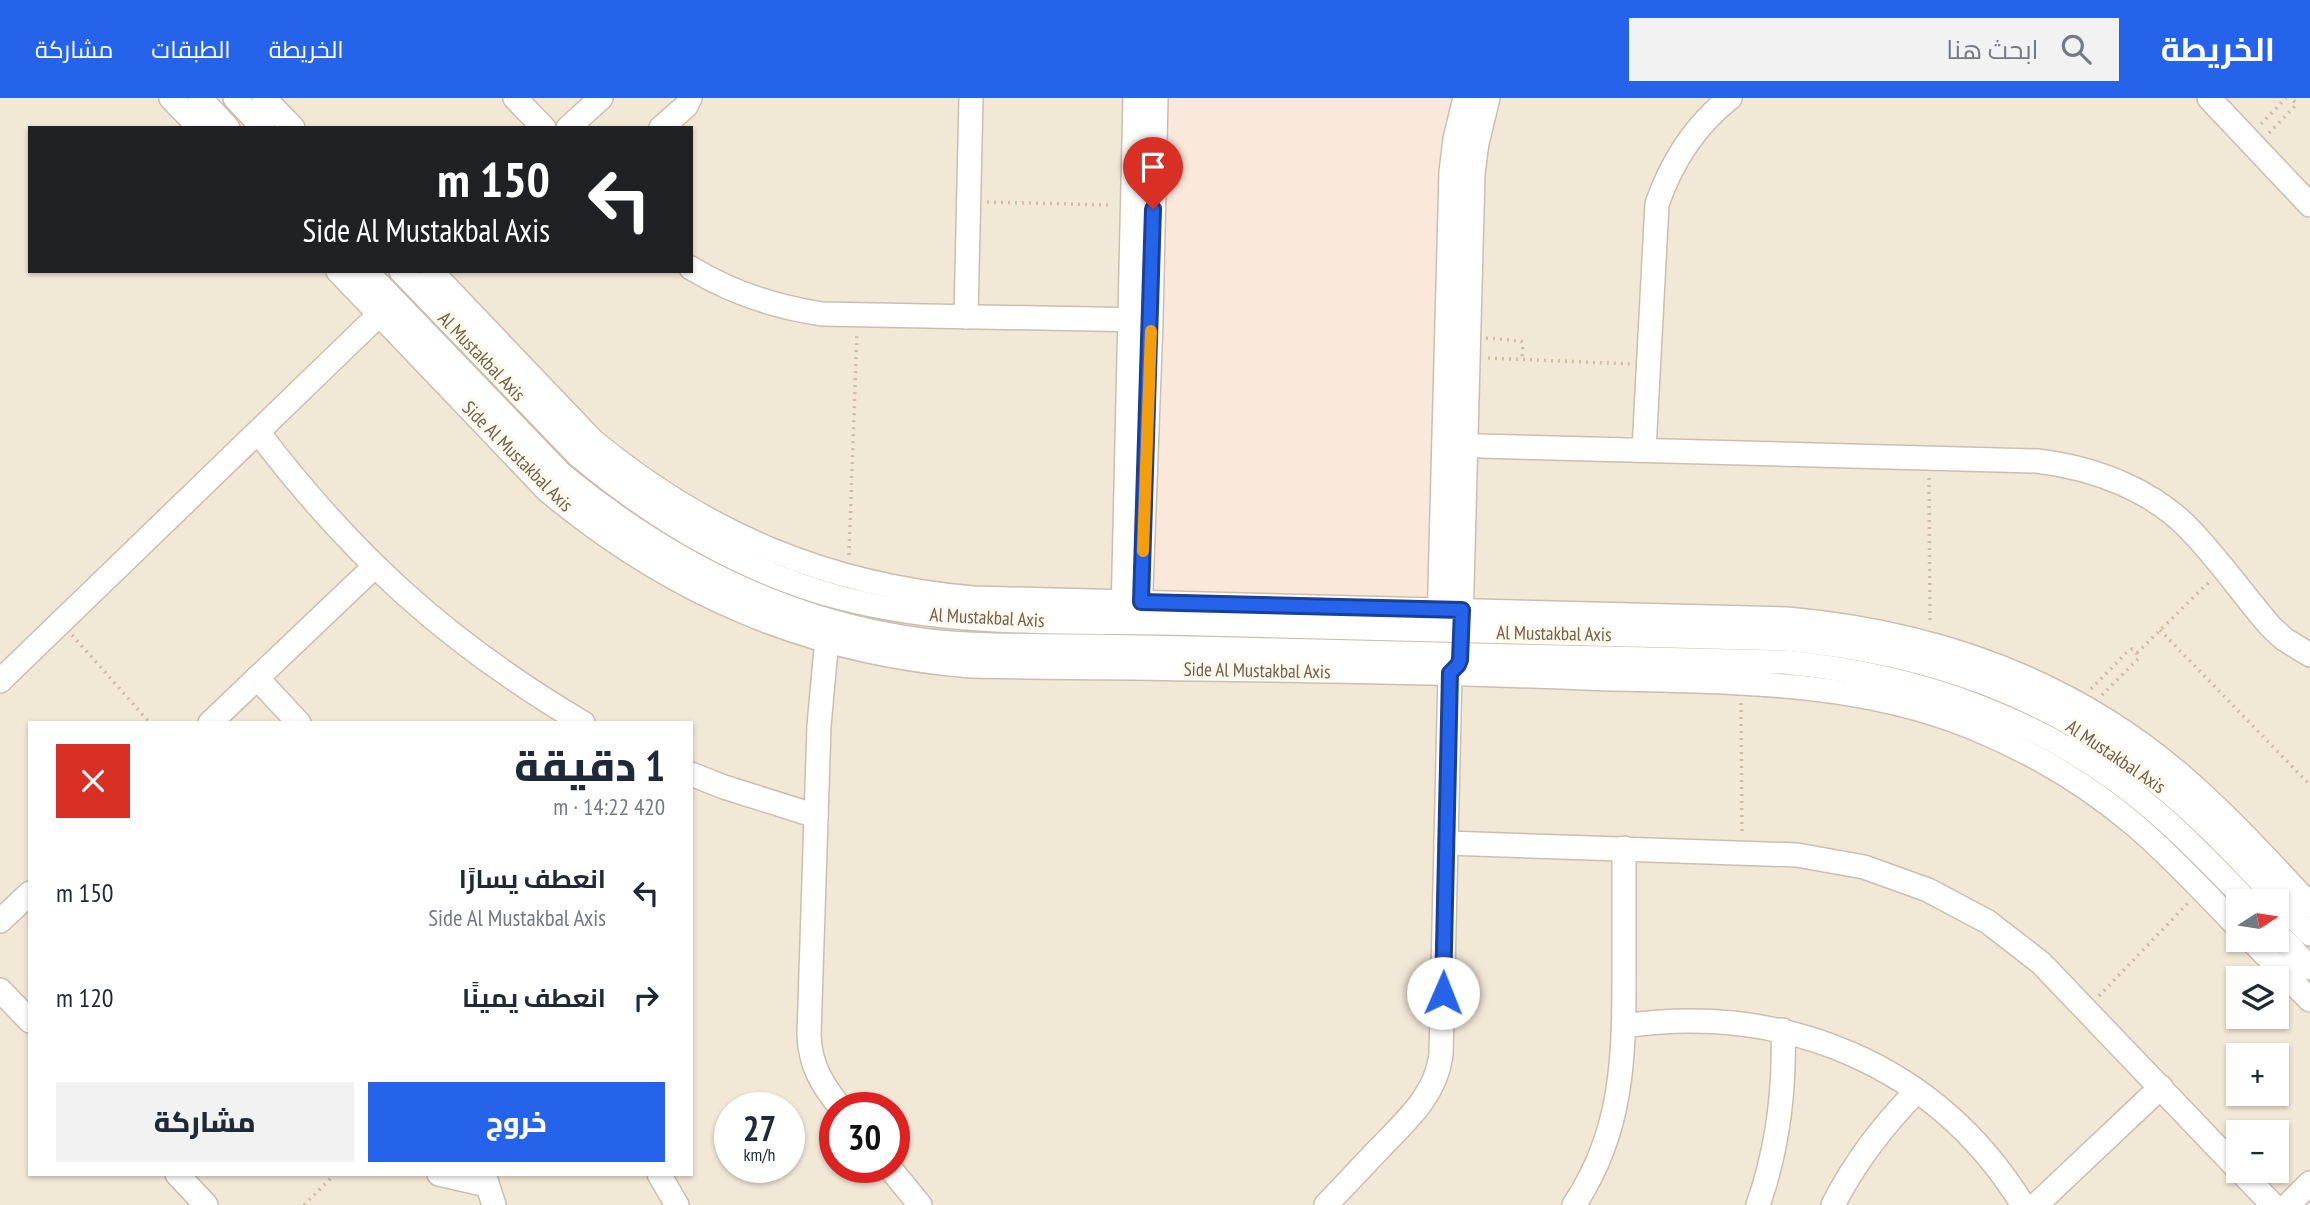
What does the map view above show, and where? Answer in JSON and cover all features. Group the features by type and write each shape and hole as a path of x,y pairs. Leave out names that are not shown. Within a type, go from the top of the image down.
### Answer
{"street":[{"path":"172,98 198,126"},
{"path":"200,98 226,126"},
{"path":"235,98 261,126"},
{"path":"264,98 291,126"},
{"path":"515,98 542,126"},
{"path":"570,126 601,98"},
{"path":"663,126 686,106 690,98"},
{"path":"965,317 971,98"},
{"path":"1135,98 1132,206 1140,320"},
{"path":"1130,647 1140,320 1156,98"},
{"path":"1326,1205 1424,1100 1436,1076 1441,1055 1455,445 1451,172 1455,139 1465,98"},
{"path":"1455,445 1469,347 1473,173 1488,98"},
{"path":"1644,450 1657,204 1664,183 1684,146 1712,113 1730,98"},
{"path":"2209,98 2310,205"},
{"path":"693,269 718,283 770,303 822,314 1140,320"},
{"name":"Side Al Mustakbal Axis","path":"341,273 387,308 548,491 655,568 715,600 791,631 828,631 898,658 971,666 1213,659 1450,661 1819,688 1895,702 1945,717 2005,742 2105,802 2165,852 2226,914"},
{"path":"0,681 387,308 367,273"},
{"name":"Al Mustakbal Axis","path":"403,273 579,456 606,479 699,541 734,558 816,590 905,612 973,620 1132,612 1450,620 1786,639 1869,649 1950,669 2028,701 2077,727 2136,765 2200,819 2310,933"},
{"path":"432,273 593,441 648,483 699,515 743,538 800,562 848,577 940,595 1132,612"},
{"path":"258,432 320,510 374,567 426,614 505,674 580,721"},
{"path":"1455,445 2037,461 2063,464 2112,479 2136,490 2176,517 2194,534 2271,627 2284,639 2310,654"},
{"path":"212,721 374,567"},
{"path":"1450,620 1787,619 1872,629 1930,643 1997,665 2082,707 2148,749 2214,805 2310,905"},
{"path":"828,631 819,726 809,1048 820,1081 829,1092"},
{"name":"Al Mustakbal Axis","path":"828,631 972,645 1130,647 1213,659"},
{"name":"Al Mustakbal Axis","path":"1450,661 1784,662 1864,672 1943,692 2018,722 2089,761 2154,810 2234,889"},
{"path":"257,678 297,721"},
{"path":"693,775 816,816"},
{"path":"1446,843 1797,855 1864,867 1928,890 1959,905 2015,942 2041,963 2226,1156"},
{"path":"1574,1205 1594,1171 1612,1121 1622,1066 1624,848"},
{"path":"0,921 28,895"},
{"path":"2289,946 2310,968"},
{"path":"2263,952 2310,1000"},
{"path":"0,990 28,1019"},
{"path":"1624,1026 1676,1020 1756,1025 1783,1030 1853,1054 1896,1077 1939,1108 1979,1146 2006,1178 2023,1205"},
{"path":"1758,1205 1774,1153 1779,1123 1783,1092 1783,1030"},
{"path":"2036,1205 2161,1087"},
{"path":"1833,1205 1870,1143 1917,1091"},
{"path":"179,1176 206,1205"},
{"path":"446,1176 488,1188"},
{"path":"660,1176 677,1205"},
{"path":"902,1183 920,1205"},
{"path":"2252,1183 2273,1205"},
{"path":"2288,1205 2310,1184"}],"path":[{"path":"2291,99 2295,106 2251,143 2291,99"},
{"path":"969,202 1132,206"},
{"path":"848,577 858,316"},
{"path":"1469,347 1521,341 1522,359"},
{"path":"1469,347 1522,359 1649,365"},
{"path":"1928,458 1930,643"},
{"path":"2136,654 2222,569"},
{"path":"61,622 148,721"},
{"path":"2161,630 2310,785"},
{"path":"2132,649 2138,659 2082,707 2128,650 2132,649"},
{"path":"1740,684 1742,852"},
{"path":"2087,1009 2202,889"},
{"path":"304,1205 333,1176"}],"shaded area":[{"path":"0,98 2310,98 2310,1205 0,1205"},
{"path":"1144,98 1479,98 1453,641 1130,632"}],"slow traffic":[{"path":"1143,551 1151,331"}],"route":[{"path":"1153,209 1141,602 1462,610 1460,660 1455,670 1450,673 1443,993"}]}
